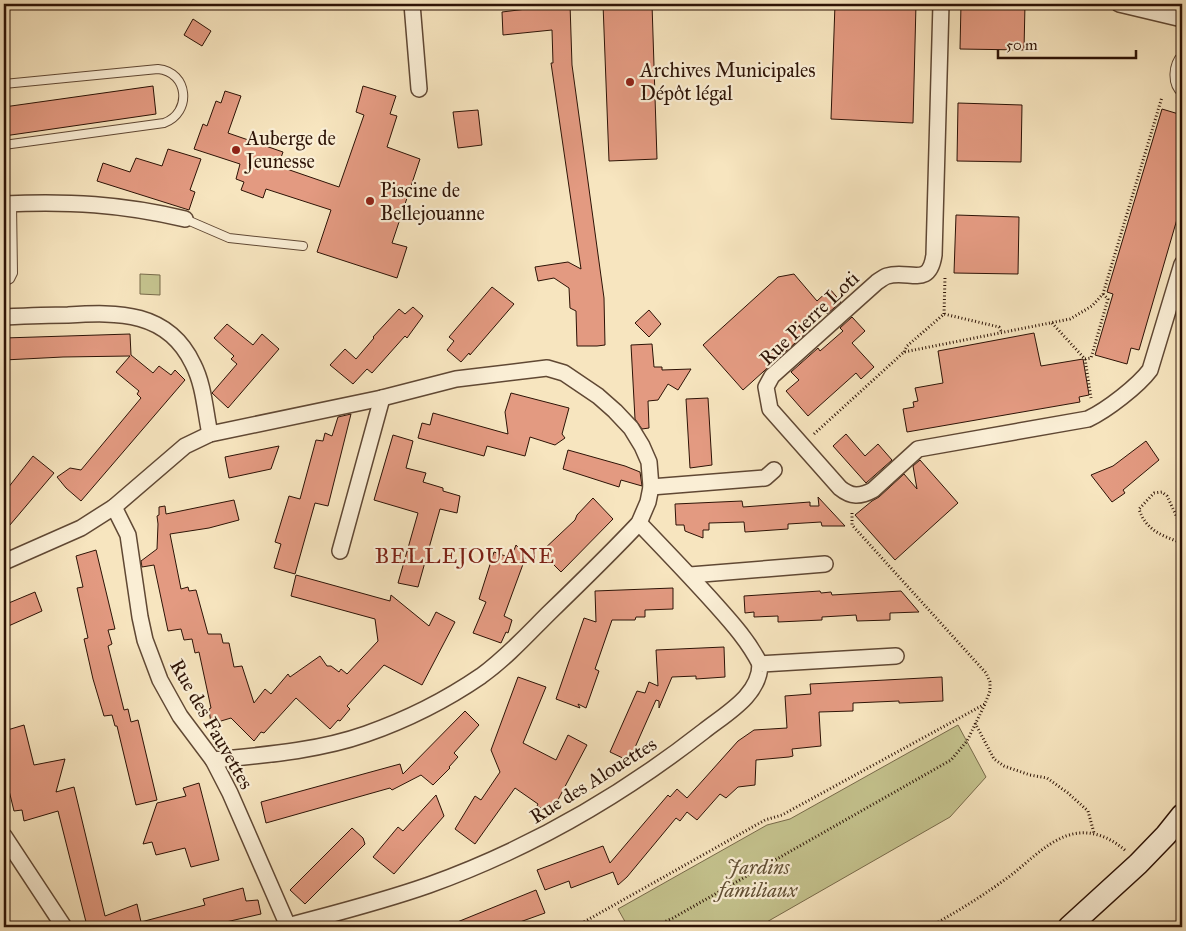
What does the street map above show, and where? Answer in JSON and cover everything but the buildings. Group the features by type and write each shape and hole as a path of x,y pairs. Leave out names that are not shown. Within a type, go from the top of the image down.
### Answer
{"street":[{"path":"412,4 419,89"},
{"path":"930,270 934,255 941,4"},
{"path":"1119,4 1182,19"},
{"path":"8,204 100,204 185,219"},
{"path":"856,496 864,495 873,490 918,449 1088,419 1094,416 1143,378 1150,370 1182,264"},
{"name":"Rue Pierre Loti","path":"856,496 846,493 840,488 770,409 766,387 772,376 877,282 886,276 917,276 924,275 930,270"},
{"path":"4,318 94,313 121,314 134,316 158,326 181,345 192,362 201,387 210,434"},
{"path":"4,562 81,528 114,507 185,446 210,434 382,398 456,379 547,368 564,374 580,383 616,411 626,422 642,446 649,462 651,487 648,502 639,523 512,649 482,675 429,707 365,734 325,745 213,760"},
{"path":"340,551 382,398"},
{"path":"651,487 765,478 774,470"},
{"name":"Rue des Fauvettes","path":"114,507 128,535 138,610 145,640 153,661 180,716 213,760 230,794 286,927"},
{"path":"639,523 690,575 744,637 753,649 760,664 896,656"},
{"path":"690,575 825,564"},
{"name":"Rue des Alouettes","path":"286,927 360,907 430,885 518,848 559,827 621,791 655,768 738,704 757,684 760,664"},
{"path":"1069,927 1138,864 1182,815"},
{"path":"4,836 64,927"}],"lane":[{"path":"1182,55 1175,69 1174,80 1182,93"},
{"path":"4,84 158,69 170,71 174,74 181,84 184,96 179,113 174,119 164,123 4,145"},
{"path":"4,282 10,279 13,273 13,246 8,204"},
{"path":"185,219 229,238 303,246"},
{"path":"4,248 13,246"}],"path":[{"path":"904,352 1070,319 1092,306 1103,294 1162,96"},
{"path":"802,445 904,352 907,346 944,314 945,270 930,270"},
{"path":"1085,359 1091,358 1108,299 1103,294"},
{"path":"944,314 999,327 1002,333"},
{"path":"1052,323 1085,359 1094,416"},
{"path":"1182,528 1167,496 1162,492 1154,493 1139,510 1142,520 1152,530 1182,543"},
{"path":"653,927 673,918 951,760 967,741 985,704 990,691 990,682 986,673 852,525 851,512 856,496"},
{"path":"575,927 765,820 782,815 985,704"},
{"path":"975,723 994,759 1004,766 1030,775 1047,778 1068,793 1088,811 1094,833"},
{"path":"929,927 982,896 1049,845 1067,836 1094,833 1115,842 1138,864"}],"green space":[{"path":"140,274 160,275 160,295 140,294"},
{"name":"Jardins familiaux","path":"958,725 986,777 950,817 758,927 683,927 682,925 677,927 628,927 618,909 767,825 790,819"}],"place":[{"name":"Archives Municipales Dépôt légal","path":"630,82"},
{"name":"Auberge de Jeunesse","path":"236,150"},
{"name":"Piscine de Bellejouanne","path":"370,201"}],"district":[{"name":"BELLEJOUANE","path":"465,555"}]}
